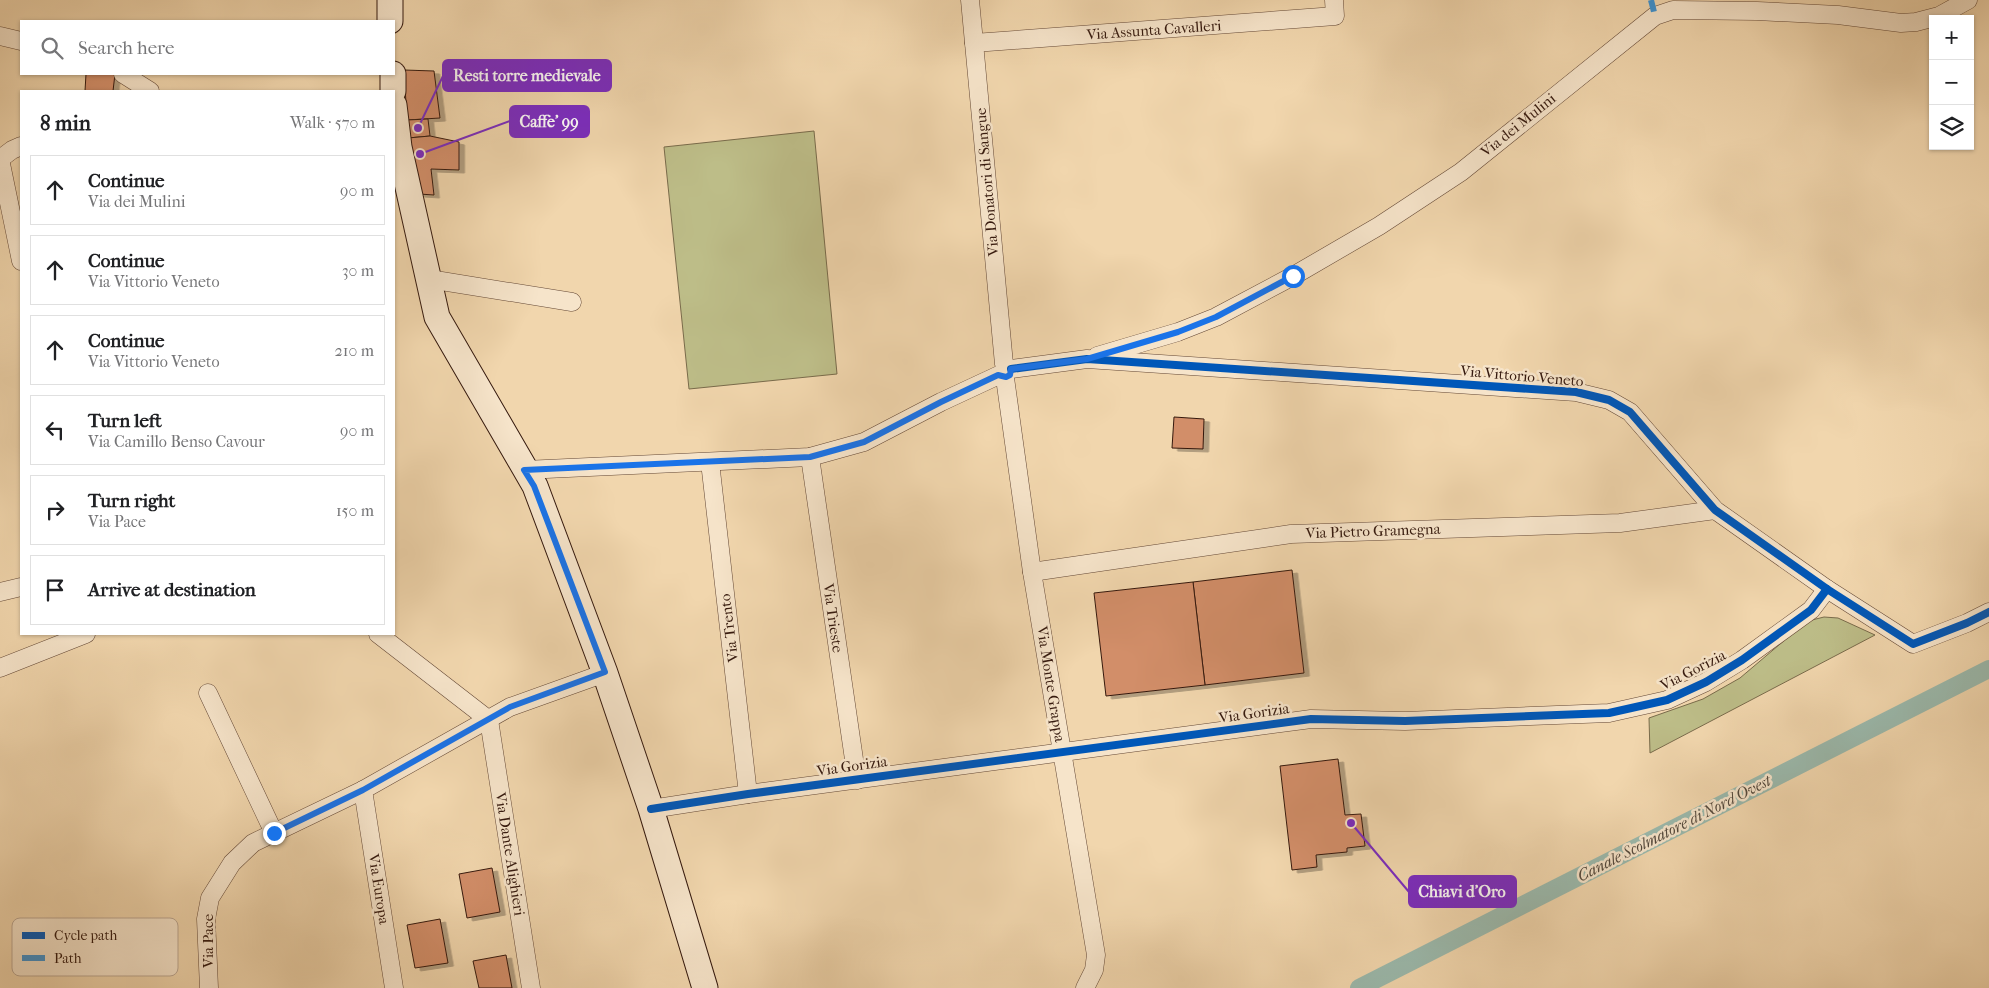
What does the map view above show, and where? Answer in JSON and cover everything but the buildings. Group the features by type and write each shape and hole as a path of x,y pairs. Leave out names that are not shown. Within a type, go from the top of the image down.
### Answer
{"street":[{"path":"390,0 390,20"},
{"name":"Via Donatori di Sangue","path":"970,0 1005,371"},
{"name":"Via dei Mulini","path":"1087,359 1178,332 1216,317 1293,276 1379,226 1461,172 1654,16 1673,10 1757,11 1838,15 1901,23 1916,22 1938,16 1968,0"},
{"name":"Via Assunta Cavalleri","path":"974,43 1334,8"},
{"path":"0,36 20,41"},
{"path":"125,75 148,90"},
{"path":"392,75 393,90"},
{"path":"395,126 396,147 437,317 534,486 605,672 651,809 705,988"},
{"path":"20,146 0,159 20,256"},
{"path":"428,279 572,302"},
{"name":"Via Vittorio Veneto","path":"524,470 810,457 864,442 1005,371 1087,359 1576,392 1609,400 1630,412 1714,510 1827,589 1913,644 1967,623 1989,612"},
{"name":"Via Monte Grappa","path":"1005,371 1032,572 1096,955 1094,970 1085,988"},
{"name":"Via Trieste","path":"810,457 857,780"},
{"name":"Via Trento","path":"710,462 748,794"},
{"name":"Via Pietro Gramegna","path":"1032,572 1291,534 1620,523 1714,510"},
{"path":"0,592 20,587"},
{"name":"Via Gorizia","path":"651,809 748,794 1311,719 1405,721 1609,712 1667,700 1706,682 1742,660 1811,610 1827,589"},
{"path":"0,668 83,635"},
{"path":"379,635 489,720"},
{"name":"Via Pace","path":"209,988 206,919 210,898 232,863 253,844 363,790 510,707 605,672"},
{"path":"208,693 274,833"},
{"name":"Via Dante Alighieri","path":"489,720 531,988"},
{"name":"Via Europa","path":"363,790 394,988"}],"green space":[{"path":"814,131 837,374 689,389 664,147"},
{"path":"1824,617 1838,618 1875,635 1650,753 1649,718 1703,699 1740,678 1808,621"}],"waterway":[{"name":"Canale Scolmatore di Nord Ovest","path":"1359,988 1989,669"}],"marked path":[{"path":"1651,0 1655,16"}],"cycle path":[{"path":"1011,369 1087,359 1576,392 1609,400 1630,412 1715,510 1827,589 1913,644 1967,623 1989,612"},
{"path":"651,809 748,794 1311,719 1405,721 1609,713 1667,700 1706,682 1742,660 1811,610 1827,589"}],"place":[{"name":"Resti torre medievale","path":"418,128"},
{"name":"Caffe' 99","path":"420,154"},
{"name":"Chiavi d'Oro","path":"1351,823"}],"route":[{"path":"274,833 363,790 510,707 605,672 534,486 524,470 810,457 864,442 998,375 1004,378 1010,375 1011,369 1087,359 1178,332 1216,317 1293,276"}]}
